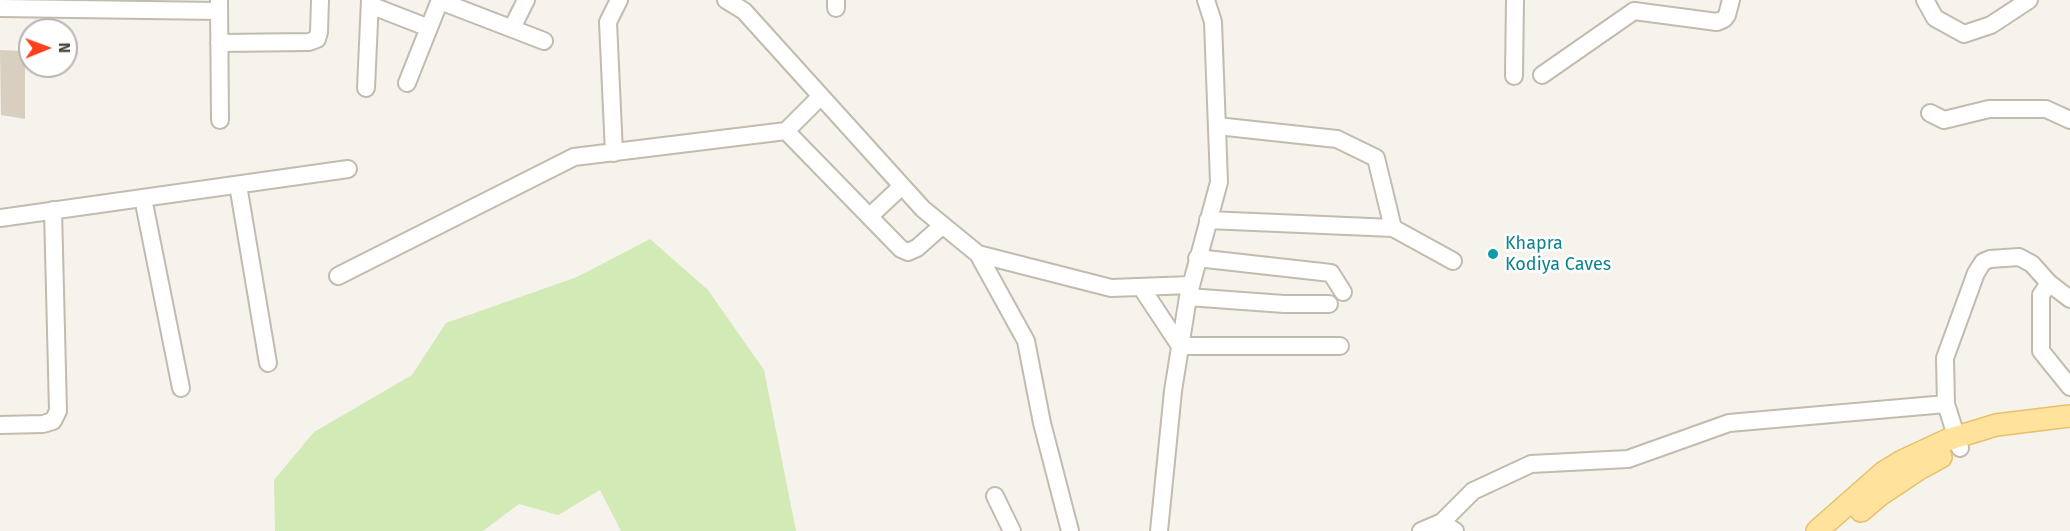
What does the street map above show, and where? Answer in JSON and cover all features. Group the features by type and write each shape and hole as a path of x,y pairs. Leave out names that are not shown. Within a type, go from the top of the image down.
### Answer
{"main road":[{"path":"1817,531 1884,472 1902,460 1958,442 1996,425 2070,416"},
{"path":"1839,531 1880,495 1958,442 2070,428"}],"street":[{"path":"219,43 309,42 317,39 320,32 320,0"},
{"path":"512,28 526,0"},
{"path":"614,153 608,22 619,0"},
{"path":"726,0 744,11 923,208 978,254 1026,341 1042,423 1070,531"},
{"path":"1159,531 1173,391 1189,291 1219,182 1212,22 1206,0"},
{"path":"1514,76 1515,0"},
{"path":"1542,75 1634,11 1717,22 1727,15 1731,0"},
{"path":"1925,0 1935,18 1964,34 1991,25 2029,0"},
{"path":"407,83 440,1 544,41"},
{"path":"366,88 370,2 429,28"},
{"path":"0,8 219,5 220,120"},
{"path":"338,276 574,158 786,131 821,96"},
{"path":"1930,113 1944,120 1989,109 2046,109 2070,120"},
{"path":"1217,126 1337,139 1376,158 1393,228"},
{"path":"786,131 901,249 908,252 917,248 943,225"},
{"path":"0,218 348,169"},
{"path":"238,184 268,363"},
{"path":"870,216 902,186"},
{"path":"143,198 181,388"},
{"path":"0,425 43,424 53,421 57,411 53,210"},
{"path":"1208,220 1393,228 1453,261"},
{"path":"978,254 1111,288 1141,287 1189,291 1284,304 1329,304"},
{"path":"1958,442 1946,404 1945,358 1976,273 1983,262 2019,257 2032,264 2049,283 2070,299"},
{"path":"1197,258 1331,273 1343,292"},
{"path":"2049,283 2041,295 2040,351 2070,387"},
{"path":"1141,287 1180,346"},
{"path":"1180,346 1340,346"},
{"path":"1420,531 1449,527 1473,491 1532,464 1629,459 1729,423 1946,404"},
{"path":"995,496 1012,531"}],"green space":[{"path":"650,239 708,290 764,370 796,531 621,531 600,490 558,515 519,504 483,531 275,531 274,480 314,432 412,375 446,323 577,277"}],"building":[{"path":"0,50 18,51 18,78 25,78 25,119 1,115"}],"place":[{"name":"Khapra Kodiya Caves","path":"1493,254"}]}
